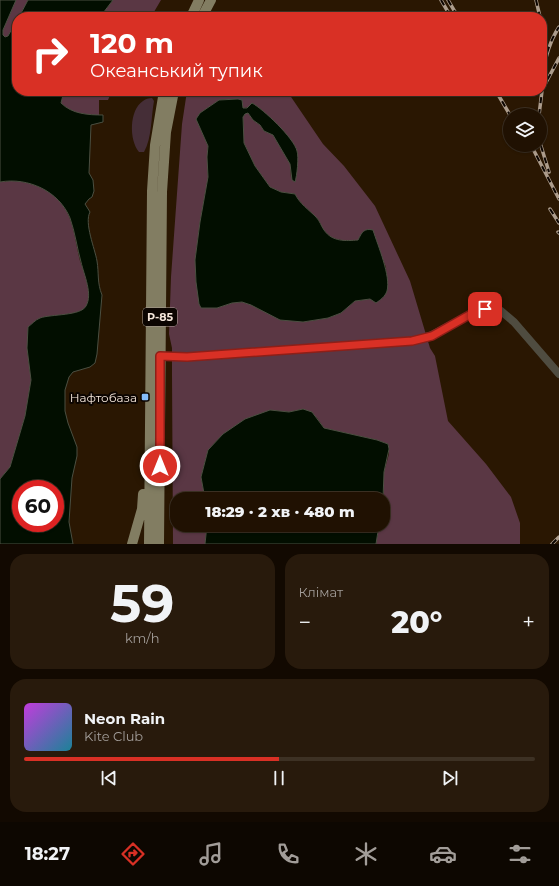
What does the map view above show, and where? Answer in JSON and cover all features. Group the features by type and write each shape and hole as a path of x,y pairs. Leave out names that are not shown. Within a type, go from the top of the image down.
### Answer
{"main road":[{"path":"193,12 199,0"},
{"path":"205,12 211,0"},
{"name":"Р-85","path":"148,544 153,175 156,130 163,96"},
{"name":"Р-85","path":"159,544 161,234 163,169 166,132 173,96"},
{"path":"132,544 142,509 149,450"}],"street":[{"path":"160,356 187,357 412,341 432,336 471,314 485,309 500,311 514,322 559,374"}],"shaded area":[{"path":"0,0 16,0 3,30 3,35 5,37 8,36 12,29 12,96 63,96 61,103 70,110 92,115 103,115 103,122 91,125 89,173 93,180 94,191 92,197 85,204 90,212 88,223 97,261 100,291 102,295 97,354 95,363 90,367 73,372 69,377 65,390 65,411 77,447 77,456 72,478 69,522 73,544 0,544 0,479 10,467 25,416 31,380 27,348 28,327 40,318 78,312 86,306 89,296 70,218 65,208 50,193 32,184 21,182 0,182"},
{"path":"16,0 28,0 22,12 12,12 12,30 8,36 5,37 3,35 3,30"},
{"path":"28,0 113,0 104,12 22,12"},
{"path":"113,0 161,0 154,12 104,12"},
{"path":"63,96 110,96 108,100 99,100 99,115 78,113 61,103"},
{"path":"186,96 290,96 323,144 344,166 375,206 410,281 430,348 435,356 448,421 486,464 511,497 520,523 520,544 376,544 378,532 390,532 390,492 384,492 384,472 389,454 388,444 377,440 324,428 317,418 303,409 289,412 270,410 223,434 208,450 201,477 204,492 173,492 172,348 169,334 171,277 182,124","holes":["238,99 243,108 257,106 280,127 297,150 291,178 290,164 273,135 264,131 248,113 243,117 244,143 255,166 270,187 281,192 295,194 302,204 317,219 327,234 340,240 359,240 380,253 386,267 387,292 370,299 355,301 341,313 328,318 303,322 258,309 251,304 242,302 232,303 217,308 196,282 195,260 208,177 208,146 197,121 200,113 220,100"]},
{"path":"148,98 152,98 154,101 149,140 144,152 139,152 133,140 133,118 138,105"},
{"path":"219,100 242,100 243,108 247,108 252,103 257,106 270,117 295,145 298,166 295,182 292,180 290,164 273,135 264,131 248,113 243,117 244,143 255,166 270,187 281,192 295,194 302,204 317,219 327,234 335,239 358,240 364,231 373,230 386,269 388,285 385,295 376,303 370,299 355,301 341,313 328,318 303,322 280,320 242,302 232,303 217,308 201,308 199,304 196,282 195,260 208,177 208,146 196,119 200,113"},
{"path":"19,180 37,186 54,195 67,211 72,225 80,261 87,280 88,298 86,308 82,310 71,314 41,318 27,348 31,380 25,416 10,467 0,479 0,182"},
{"path":"303,409 312,412 324,428 377,440 388,444 389,449 384,472 383,492 204,492 201,477 208,450 223,434 245,419 270,410 289,412"},
{"path":"173,532 206,532 205,544 173,544"},
{"path":"206,532 378,532 376,544 205,544"}],"railway":[{"path":"441,0 448,12"},
{"path":"448,0 455,12"},
{"path":"536,0 539,12"},
{"path":"547,54 559,27"},
{"path":"547,81 559,58"},
{"path":"499,96 506,108"},
{"path":"540,108 541,96"},
{"path":"535,152 559,199"},
{"path":"543,152 549,172"},
{"path":"550,209 559,223"},
{"path":"552,544 559,537"}],"place":[{"name":"Нафтобаза","path":"145,397"}],"route":[{"path":"160,466 160,356 187,357 412,341 432,336 471,314 485,309"}]}
